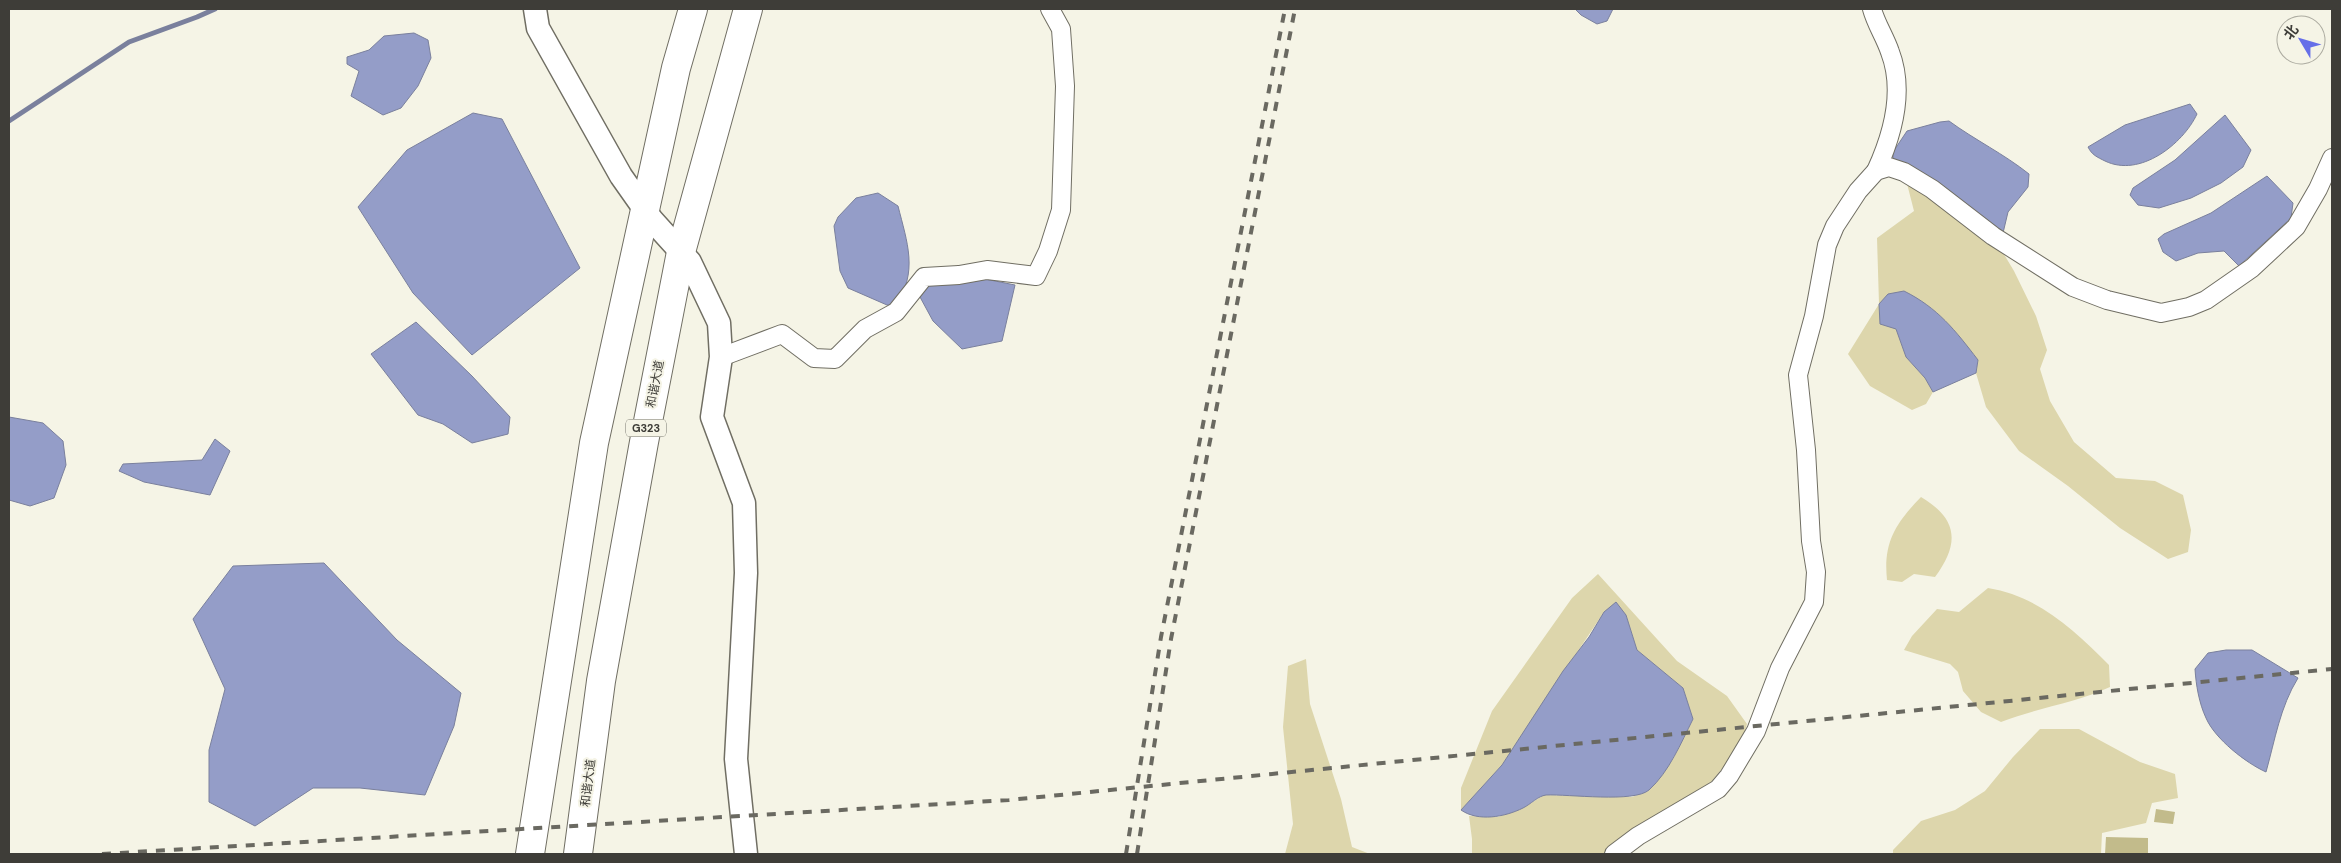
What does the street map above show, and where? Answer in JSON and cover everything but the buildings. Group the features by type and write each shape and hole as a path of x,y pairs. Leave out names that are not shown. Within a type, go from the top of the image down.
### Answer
{"highway":[{"path":"530,854 594,443 676,68 693,9"},
{"name":"和谐大道","path":"578,854 601,681 681,252 748,9"}],"street":[{"path":"535,9 538,28 621,176 652,220 690,262 719,323 721,357 712,417 744,503 746,573 736,759 746,854"},
{"path":"721,357 782,334 814,358 834,359 865,329 896,312 924,277 959,275 987,270 1036,276 1048,251 1061,210 1065,86 1061,29 1050,9"},
{"path":"1614,854 1638,836 1718,789 1729,776 1756,730 1780,668 1814,602 1816,572 1811,541 1806,450 1798,375 1814,316 1827,245 1835,226 1858,192 1876,171 1889,138 1898,92 1896,73 1872,9"},
{"path":"1876,171 1889,167 1904,172 1932,189 1993,236 2073,287 2107,300 2161,313 2189,307 2206,300 2252,268 2296,227 2318,190 2332,158"}],"shaded area":[{"path":"1904,172 1993,236 2014,271 2036,316 2047,350 2040,369 2050,401 2074,442 2116,478 2155,481 2183,495 2191,530 2188,552 2168,559 2120,528 2068,486 2019,451 1986,407 1976,373 1978,360 1896,328 1906,357 1925,378 1933,392 1926,404 1912,410 1870,386 1848,354 1879,304 1877,238 1914,211"},
{"path":"1921,497 1933,505 1948,523 1951,532 1949,553 1935,577 1914,574 1902,582 1887,580 1887,555 1893,534"},
{"path":"1598,574 1677,661 1727,696 1747,724 1740,747 1711,782 1633,829 1604,854 1472,854 1469,816 1498,817 1523,808 1544,795 1632,797 1648,791 1673,759 1693,719 1683,688 1637,650 1626,615 1604,612 1502,765 1461,810 1461,788 1492,711 1572,598"},
{"path":"1988,588 2023,598 2069,627 2109,665 2110,687 2097,693 2001,722 1981,712 1963,691 1958,672 1950,664 1904,650 1912,636 1937,609 1959,612"},
{"path":"1306,659 1310,704 1341,799 1352,847 1370,854 1285,854 1293,824 1283,727 1288,666"},
{"path":"2040,729 2079,729 2140,762 2175,774 2178,798 2152,803 2146,823 2102,833 2101,854 1893,854 1893,850 1921,821 1955,810 1985,791 2013,757"}],"water":[{"path":"1575,9 1613,9 1607,21 1597,24 1581,15"},
{"path":"414,33 428,40 431,58 418,86 401,108 383,115 351,96 359,71 347,64 347,57 369,50 384,36"},
{"path":"2190,104 2197,114 2182,136 2171,147 2146,162 2118,165 2097,157 2088,147 2125,125"},
{"path":"473,113 502,119 580,268 472,355 413,293 358,207 407,150"},
{"path":"2225,115 2251,150 2243,167 2221,183 2191,198 2159,208 2138,205 2130,195 2133,188 2175,160"},
{"path":"1949,121 2029,174 2028,187 2008,212 2003,233 1893,159 1893,152 1907,131"},
{"path":"2267,176 2293,203 2291,218 2239,266 2224,251 2198,253 2176,261 2163,252 2158,239 2164,234 2211,213"},
{"path":"878,193 898,206 909,257 907,281 895,305 887,305 848,288 840,271 834,226 838,217 856,198"},
{"path":"985,279 1015,285 1002,341 962,349 933,321 920,297 930,283"},
{"path":"1904,291 1927,305 1953,329 1978,360 1976,373 1933,392 1925,378 1906,357 1896,329 1880,324 1879,304 1888,294"},
{"path":"416,322 472,376 510,417 508,434 472,443 443,424 418,415 371,354"},
{"path":"9,417 43,423 63,441 66,465 54,498 30,506 9,500"},
{"path":"215,439 230,451 210,495 144,482 119,471 123,464 202,460"},
{"path":"324,563 397,640 461,693 454,726 425,795 360,788 313,788 255,826 209,802 209,750 225,689 193,619 233,566"},
{"path":"1616,602 1626,615 1637,650 1683,688 1693,719 1663,775 1649,790 1630,796 1546,795 1516,811 1492,817 1475,816 1461,810 1502,765 1604,612"},
{"path":"2226,650 2252,650 2298,678 2282,712 2266,772 2249,763 2216,734 2210,726 2201,706 2195,669 2208,653"}],"waterway":[{"path":"9,121 129,42 215,9"}],"railway":[{"path":"1126,854 1161,637 1285,9"},
{"path":"1137,854 1171,639 1295,9"},
{"path":"102,854 1009,800 2332,669"}]}
